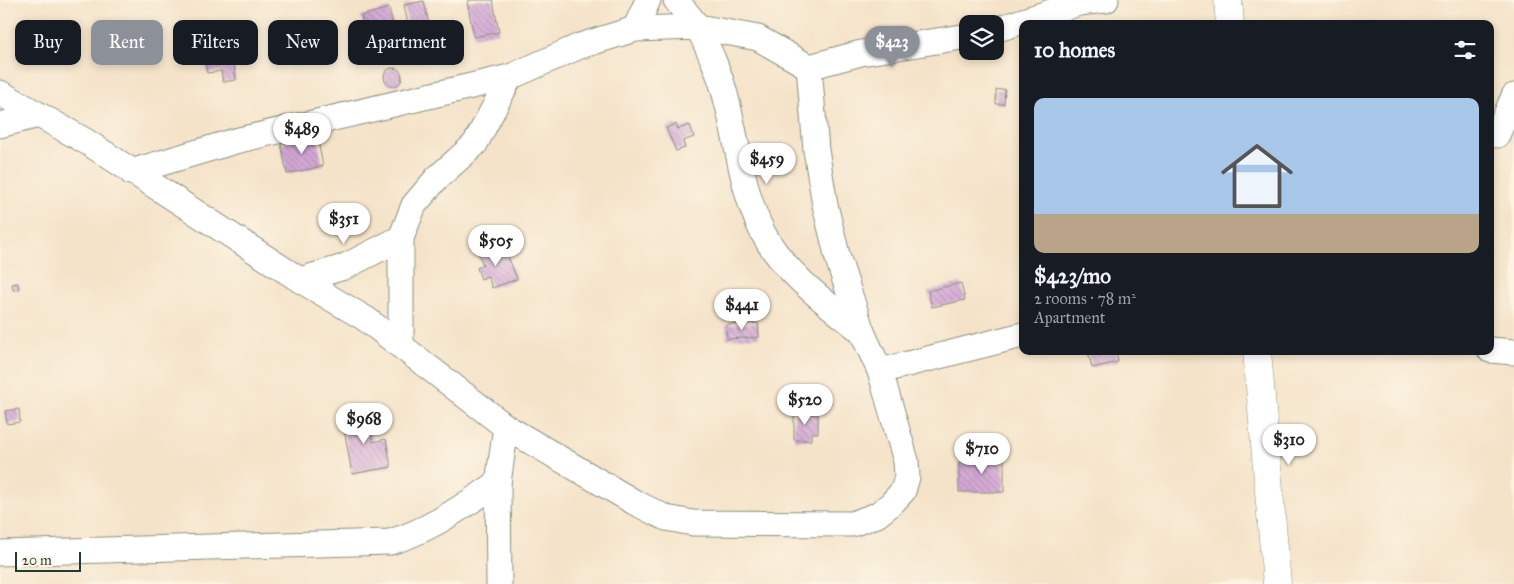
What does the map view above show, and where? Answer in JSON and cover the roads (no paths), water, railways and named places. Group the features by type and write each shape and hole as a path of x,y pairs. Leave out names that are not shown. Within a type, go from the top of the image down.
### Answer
{"street":[{"path":"635,29 648,0"},
{"path":"676,0 698,27 716,66 724,90 749,199 764,234 783,260 810,288 862,332"},
{"path":"1027,20 1079,4 1106,0"},
{"path":"1228,0 1230,20"},
{"path":"1004,27 1019,23"},
{"path":"131,172 235,141 510,77 580,46 635,29 698,27 758,38 809,67 861,53 959,37"},
{"path":"0,93 87,142 300,280 366,320 506,427 634,502 666,518 693,523 852,524 877,514 891,504 903,491 907,477 906,460 880,371 862,332 838,259 825,205 816,150 809,67"},
{"path":"400,346 401,238 414,205 437,178 475,144 510,77"},
{"path":"1500,133 1514,96"},
{"path":"0,125 39,115"},
{"path":"300,280 344,267 401,238"},
{"path":"880,371 1019,336"},
{"path":"1494,350 1514,352"},
{"path":"1257,355 1277,584"},
{"path":"499,584 498,483 506,427"},
{"path":"0,553 390,542 416,534 445,519 498,483"}]}
